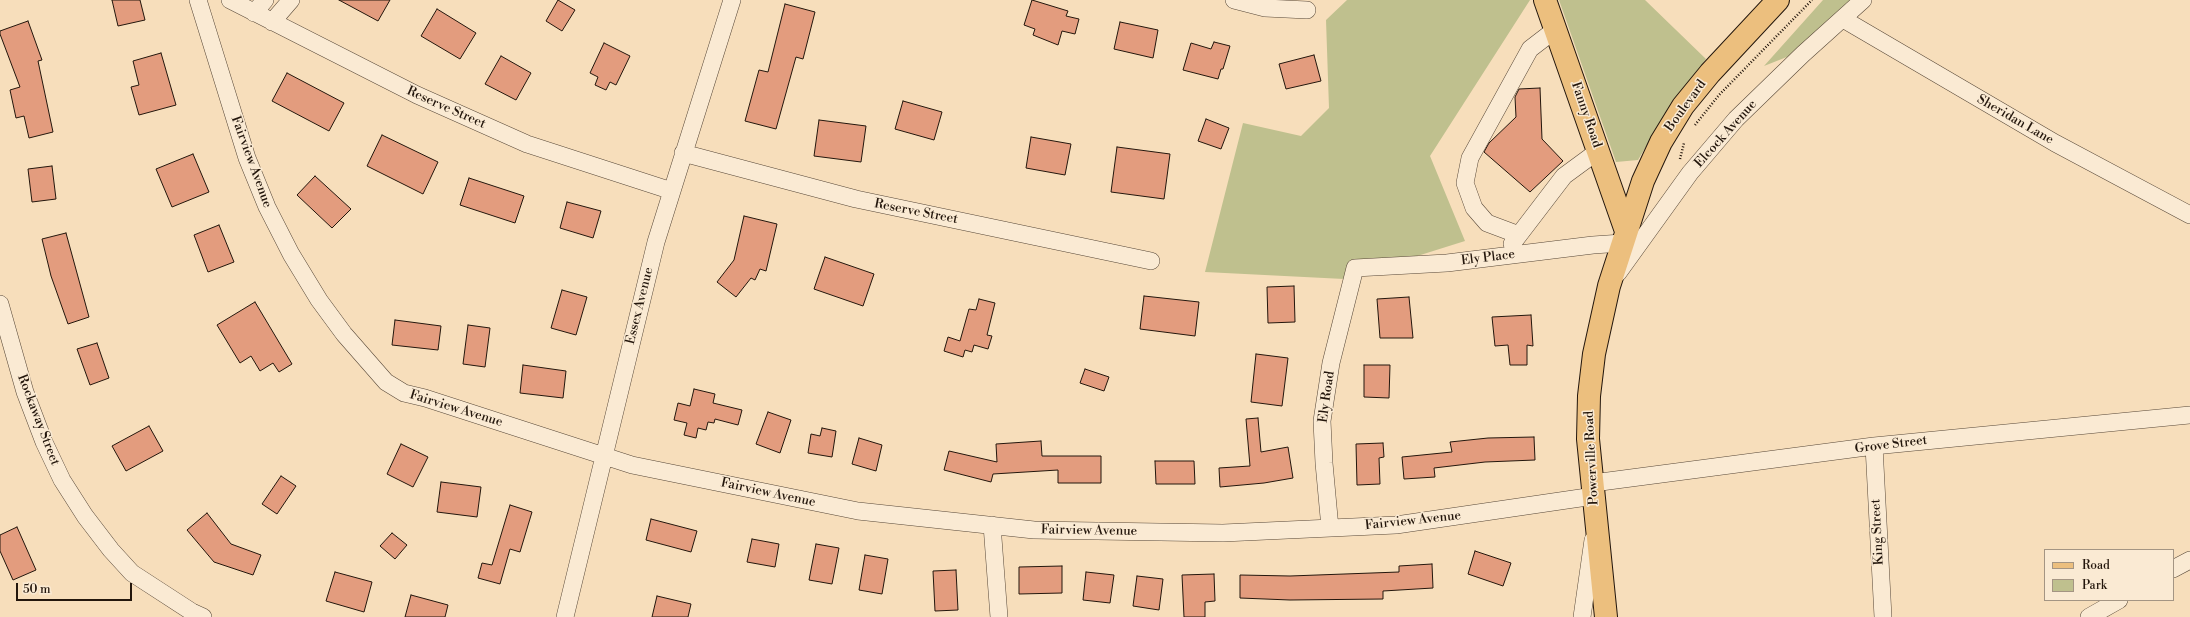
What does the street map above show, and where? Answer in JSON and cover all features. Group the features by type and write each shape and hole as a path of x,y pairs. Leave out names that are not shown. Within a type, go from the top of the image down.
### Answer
{"main road":[{"name":"Fanny Road","path":"1545,0 1598,152 1624,237"},
{"name":"Boulevard","path":"1624,237 1643,181 1661,142 1683,106 1710,73 1778,0"},
{"name":"Powerville Road","path":"1606,617 1588,439 1589,396 1594,354 1609,286 1624,237"}],"street":[{"name":"Fairview Avenue","path":"198,0 247,158 267,207 291,254 319,300 344,334 371,367 386,382 404,393 425,398 632,465 858,511 1034,530 1223,533 1396,525 1593,490"},
{"name":"Reserve Street","path":"230,0 259,6 272,22 417,95 527,144 672,191"},
{"path":"272,22 290,0"},
{"name":"Essex Avenue","path":"566,617 603,455 656,242 732,0"},
{"path":"1234,0 1265,8 1307,10"},
{"name":"Elcock Avenue","path":"1609,286 1682,184 1736,119 1803,54 1863,0"},
{"name":"Sheridan Lane","path":"1843,19 2055,143 2190,215"},
{"path":"1519,235 1487,223 1474,208 1465,183 1470,158 1530,49 1556,29"},
{"path":"1504,256 1564,176 1598,152"},
{"name":"Reserve Street","path":"683,153 856,199 1151,261"},
{"name":"Ely Place","path":"1354,268 1447,263 1504,256 1624,237"},
{"name":"Ely Road","path":"1330,528 1322,422 1331,363 1354,268"},
{"name":"Rockaway Street","path":"0,304 25,392 44,442 62,480 85,516 111,550 132,573 192,612 203,617"},
{"name":"Grove Street","path":"1593,490 1874,446 2190,415"},
{"name":"King Street","path":"1874,446 1883,617"},
{"path":"1582,617 1596,519"},
{"path":"992,525 999,617"},
{"path":"2174,568 2190,560"},
{"path":"2089,617 2117,601"}],"path":[{"path":"1690,131 1719,95 1812,0"},
{"path":"1682,184 1676,178 1685,137"}],"green space":[{"path":"1347,0 1530,0 1430,156 1465,241 1344,279 1205,272 1243,123 1301,136 1329,108 1326,20"},
{"path":"1559,0 1645,0 1706,59 1667,111 1638,160 1616,162"},
{"path":"1823,0 1852,0 1812,47 1764,66"}],"building":[{"path":"112,0 140,0 145,20 118,26"},
{"path":"339,0 390,0 378,21"},
{"path":"558,0 575,10 562,31 546,21"},
{"path":"1032,0 1068,11 1066,16 1079,19 1075,34 1062,31 1058,45 1033,35 1035,29 1024,25"},
{"path":"785,4 815,12 803,59 796,57 776,129 745,121 759,70 768,72"},
{"path":"437,9 476,33 460,59 421,36"},
{"path":"28,21 42,60 38,61 53,132 29,138 24,116 16,118 10,90 20,87 0,34 0,31"},
{"path":"1120,22 1158,30 1153,58 1114,49"},
{"path":"1214,42 1230,46 1223,69 1221,69 1218,79 1183,70 1191,43 1211,49"},
{"path":"604,43 630,56 616,85 610,82 606,90 595,85 598,77 590,73"},
{"path":"161,53 176,105 139,115 131,87 139,85 133,61"},
{"path":"1314,55 1321,81 1286,89 1279,64"},
{"path":"501,56 531,73 516,100 485,84"},
{"path":"287,73 344,103 329,131 272,101"},
{"path":"1540,88 1542,139 1563,161 1530,192 1484,152 1489,143 1516,117 1515,97 1519,89"},
{"path":"903,101 942,112 934,140 895,129"},
{"path":"1206,119 1229,128 1221,149 1198,141"},
{"path":"819,120 866,126 861,162 814,156"},
{"path":"382,135 438,162 423,194 367,166"},
{"path":"1031,137 1071,144 1065,175 1026,168"},
{"path":"1117,147 1170,154 1164,199 1111,192"},
{"path":"193,154 209,192 172,207 156,169"},
{"path":"52,166 56,199 32,202 28,169"},
{"path":"315,176 351,209 332,228 297,195"},
{"path":"469,178 524,196 515,223 460,205"},
{"path":"567,202 601,211 593,238 560,228"},
{"path":"744,216 777,224 766,271 760,269 755,280 751,278 736,297 717,282 734,260"},
{"path":"219,225 234,262 208,272 194,235"},
{"path":"66,233 89,317 68,324 51,276 42,239"},
{"path":"825,257 874,274 863,306 814,289"},
{"path":"1294,286 1295,322 1268,323 1267,287"},
{"path":"562,290 587,297 576,335 551,328"},
{"path":"1144,296 1199,302 1195,336 1140,329"},
{"path":"1409,297 1413,338 1380,338 1377,299"},
{"path":"979,299 995,303 987,335 992,336 988,349 974,345 972,352 965,350 963,357 944,351 948,337 960,341 969,309 976,310"},
{"path":"255,302 292,364 279,372 273,363 260,371 251,356 240,363 217,325"},
{"path":"1531,315 1533,346 1527,345 1527,365 1510,365 1508,345 1495,346 1492,317"},
{"path":"395,320 441,326 438,350 392,345"},
{"path":"468,325 490,328 485,367 463,364"},
{"path":"97,343 109,378 90,385 77,349"},
{"path":"1256,354 1288,358 1282,406 1251,402"},
{"path":"523,365 566,371 563,398 520,393"},
{"path":"1364,365 1390,365 1389,398 1364,397"},
{"path":"1085,369 1109,377 1104,391 1080,383"},
{"path":"694,389 715,394 713,403 742,410 738,425 715,419 714,423 708,422 706,430 698,428 696,438 684,435 687,423 674,420 678,403 690,406"},
{"path":"768,412 791,420 780,453 756,444"},
{"path":"1258,418 1261,452 1288,447 1293,478 1264,483 1220,487 1219,468 1250,466 1246,419"},
{"path":"149,426 163,451 126,471 112,446"},
{"path":"822,428 836,431 832,457 808,453 811,434 820,436"},
{"path":"1534,437 1535,460 1485,462 1434,468 1435,477 1404,479 1402,457 1452,452 1450,442 1488,438"},
{"path":"859,438 882,445 876,471 852,464"},
{"path":"1041,441 1042,456 1101,456 1101,483 1058,483 1058,470 993,474 991,482 944,470 949,451 997,462 996,444"},
{"path":"1383,443 1384,457 1379,458 1380,484 1357,485 1356,444"},
{"path":"401,444 428,457 413,487 387,474"},
{"path":"1155,461 1194,461 1195,484 1156,484"},
{"path":"281,476 296,486 277,514 262,504"},
{"path":"441,482 481,487 477,517 437,512"},
{"path":"510,505 532,512 520,552 510,549 500,584 478,578 482,563 492,565"},
{"path":"207,513 231,544 261,555 253,575 214,562 187,530"},
{"path":"651,519 697,531 691,552 646,540"},
{"path":"17,527 36,570 13,580 0,551 0,535"},
{"path":"392,533 407,545 395,559 380,546"},
{"path":"752,539 779,544 775,567 747,562"},
{"path":"816,544 839,548 832,584 809,580"},
{"path":"1475,551 1511,563 1503,586 1468,574"},
{"path":"865,555 888,559 882,594 859,590"},
{"path":"1432,564 1433,588 1383,591 1383,599 1290,600 1240,598 1240,575 1290,576 1399,572 1399,566"},
{"path":"1062,566 1062,593 1019,594 1019,567"},
{"path":"956,570 958,610 935,611 933,571"},
{"path":"335,572 372,582 364,612 326,601"},
{"path":"1086,572 1114,575 1110,603 1083,600"},
{"path":"1214,574 1215,601 1205,602 1205,617 1184,617 1182,575"},
{"path":"1137,576 1163,579 1159,610 1133,606"},
{"path":"411,595 448,605 445,617 405,617"},
{"path":"657,596 691,604 688,617 652,617"}]}
